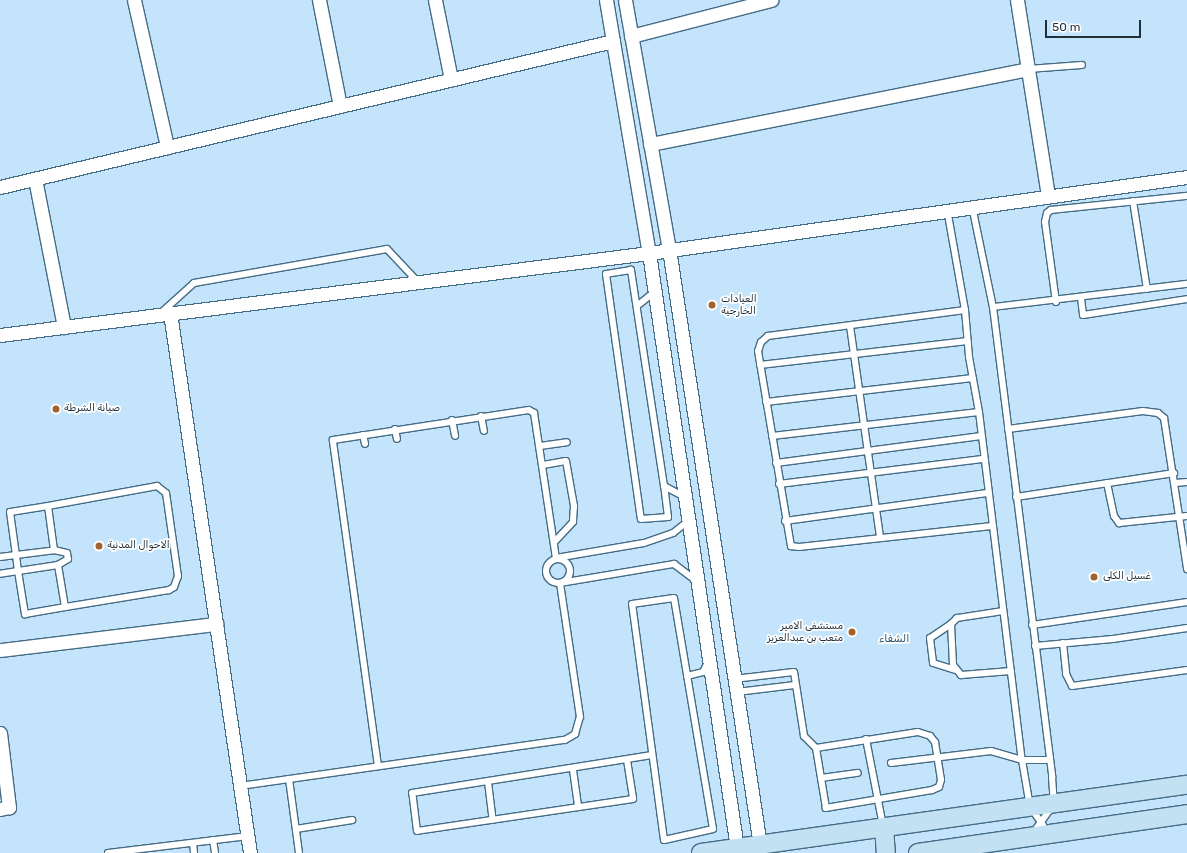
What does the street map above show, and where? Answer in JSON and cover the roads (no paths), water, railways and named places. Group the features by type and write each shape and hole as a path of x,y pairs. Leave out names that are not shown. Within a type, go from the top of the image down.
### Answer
{"street":[{"path":"134,0 167,147"},
{"path":"319,0 340,106"},
{"path":"435,0 451,79"},
{"path":"606,0 649,253 683,496 689,520 737,848"},
{"path":"625,0 669,249 760,845"},
{"path":"631,36 771,0"},
{"path":"1017,0 1048,195"},
{"path":"0,186 35,179 613,41"},
{"path":"650,144 1028,69"},
{"path":"0,335 649,253 947,209 1187,177"},
{"path":"35,179 64,327"},
{"path":"164,314 216,624 250,853"},
{"path":"0,650 216,624"},
{"path":"714,689 735,685"},
{"path":"0,733 9,807 0,808"},
{"path":"701,853 1187,786"},
{"path":"918,853 1041,831 1187,814"},
{"path":"884,827 886,853"}],"lane":[{"path":"1028,69 1082,65"},
{"path":"1056,302 1045,222 1047,213 1051,210 1187,196"},
{"path":"1133,201 1147,289"},
{"path":"972,206 993,307 1050,760 1054,804 1041,831"},
{"path":"947,209 965,310 973,378 979,412 987,493 1022,760 1030,807 1041,831"},
{"path":"164,314 194,282 387,249 418,282"},
{"path":"631,270 664,486 668,517 641,519 606,274 631,270"},
{"path":"993,307 1056,302 1187,284"},
{"path":"637,306 654,291"},
{"path":"1081,298 1083,315 1187,299"},
{"path":"965,310 768,336 761,342 758,352 785,521 789,542 795,547 992,526"},
{"path":"850,326 880,537"},
{"path":"760,365 968,341"},
{"path":"766,402 973,378"},
{"path":"378,766 333,440 452,420 529,410 534,413 555,541 556,558"},
{"path":"1008,429 1143,411 1158,413 1164,418 1167,427 1187,569"},
{"path":"772,436 979,412"},
{"path":"481,416 484,431"},
{"path":"452,420 455,436"},
{"path":"395,430 397,439"},
{"path":"363,434 365,444"},
{"path":"776,463 981,436"},
{"path":"540,446 566,442"},
{"path":"779,484 984,459"},
{"path":"543,465 566,461 572,498 573,522 555,541"},
{"path":"1016,497 1174,473"},
{"path":"1175,484 1187,482"},
{"path":"1107,483 1114,516 1119,523 1187,516"},
{"path":"156,486 166,493 178,576 174,587 170,590 25,614 10,512 48,506 156,486"},
{"path":"664,486 683,496"},
{"path":"785,521 987,493"},
{"path":"48,506 54,550"},
{"path":"689,520 684,526 672,533 644,543 556,558 548,563 546,572 549,579 560,583 674,564 688,572 698,583"},
{"path":"0,557 54,550 68,553 68,559 58,565 0,574"},
{"path":"556,558 568,562 571,570 569,577 560,583"},
{"path":"58,565 65,607"},
{"path":"240,786 565,740 575,734 580,717 560,583"},
{"path":"674,598 713,829 664,840 652,755 632,604 674,598"},
{"path":"1032,625 1187,602"},
{"path":"1003,611 957,618 951,624 930,638 933,663 956,670 968,676 1011,671"},
{"path":"951,624 953,665 956,670"},
{"path":"1035,646 1187,628"},
{"path":"1063,643 1066,674 1072,686 1187,670"},
{"path":"687,676 703,672 710,659"},
{"path":"735,685 790,671 794,672 804,736 816,748 826,808 938,787 941,780 935,742 930,736 918,732 816,748"},
{"path":"735,685 795,685"},
{"path":"866,739 884,827"},
{"path":"891,763 938,756 991,751 1022,760 1050,760"},
{"path":"627,760 633,799 417,832 412,793 573,770 652,755"},
{"path":"573,770 578,807"},
{"path":"821,778 858,773"},
{"path":"289,779 299,853"},
{"path":"488,782 494,820"},
{"path":"296,829 352,820"},
{"path":"108,853 154,850 248,836"},
{"path":"213,840 215,853"},
{"path":"193,843 194,853"}],"place":[{"name":"العيادات الخارجية","path":"712,305"},
{"name":"صيانة الشرطة","path":"56,409"},
{"name":"الاحوال المدنية","path":"99,546"},
{"name":"غسيل الكلى","path":"1094,577"},
{"name":"مستشفى الامير متعب بن عبدالعزيز","path":"852,632"}],"district":[{"name":"الشفاء","path":"894,639"}]}
